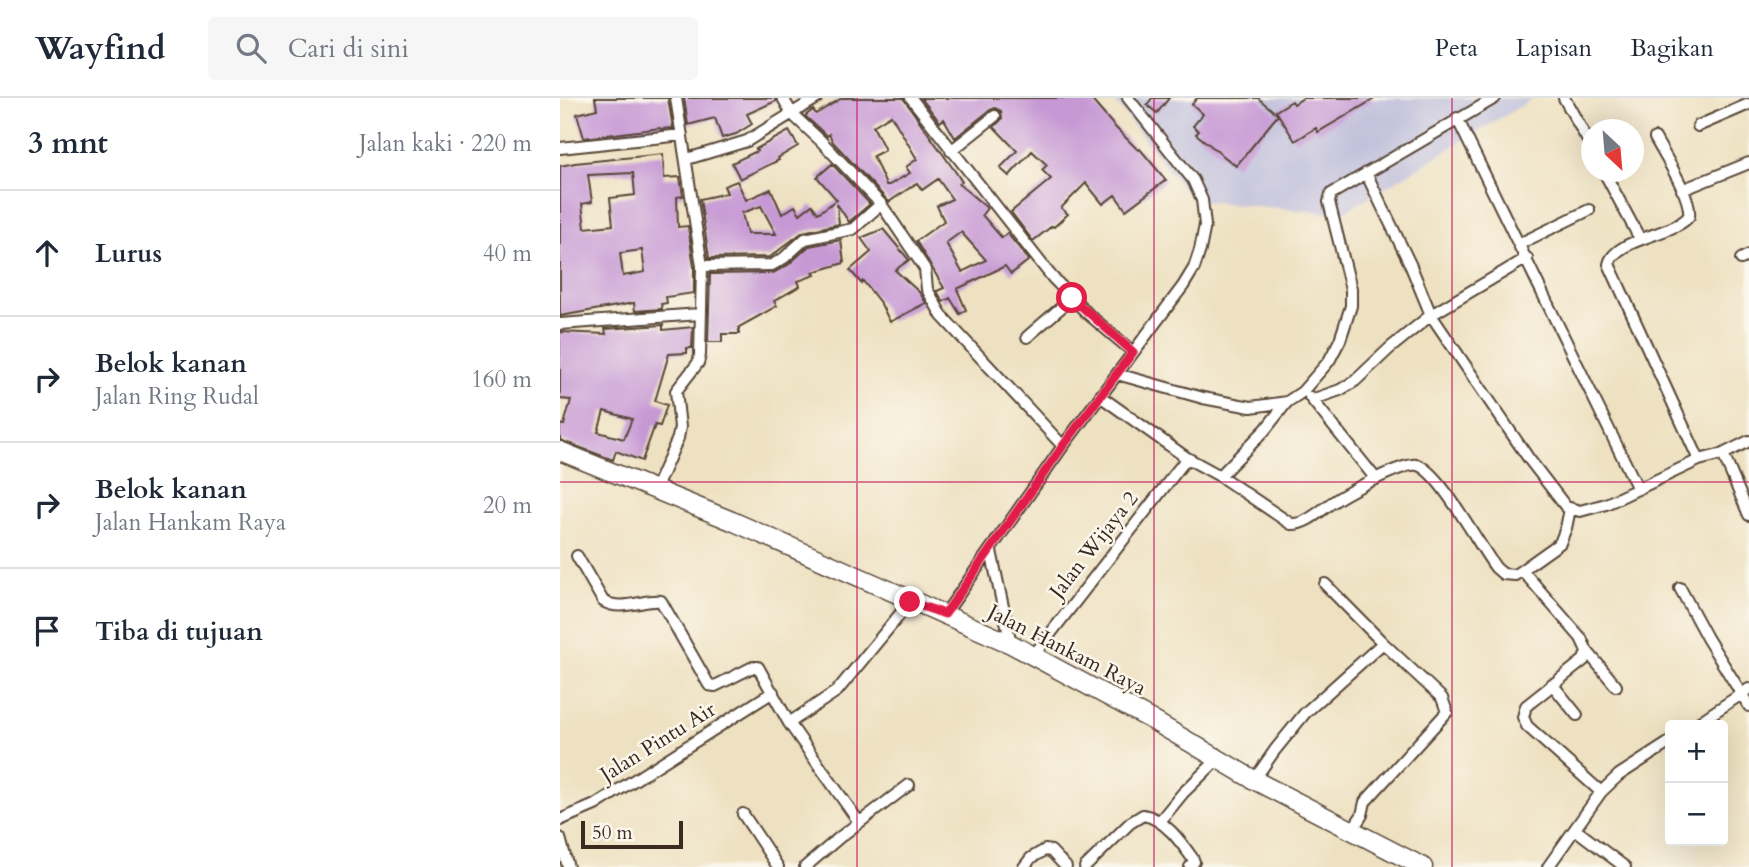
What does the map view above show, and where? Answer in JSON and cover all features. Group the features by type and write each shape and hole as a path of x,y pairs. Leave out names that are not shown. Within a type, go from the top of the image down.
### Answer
{"main road":[{"name":"Jalan Hankam Raya","path":"560,451 732,522 1011,644 1152,720 1254,780 1423,867"}],"street":[{"path":"655,490 678,438 676,391 698,363 700,355 702,266 676,98"},
{"path":"783,98 792,114 881,204 925,269 927,289 942,316 1063,446"},
{"path":"687,159 747,141 817,98"},
{"path":"911,98 1052,277 1133,352"},
{"path":"945,614 1063,446 1194,268 1205,225 1202,200 1193,180 1128,98"},
{"path":"1220,476 1287,402 1302,392 1329,361 1340,340 1351,306 1351,289 1330,198 1335,191 1495,98"},
{"path":"1564,98 1581,129"},
{"path":"1698,126 1749,104"},
{"path":"951,151 995,116"},
{"path":"1457,118 1638,489"},
{"path":"560,148 682,135"},
{"path":"1655,138 1682,190 1690,212 1685,220 1615,253 1609,264 1699,460"},
{"path":"1682,190 1749,163"},
{"path":"1366,173 1410,264 1431,315 1562,504 1580,511 1606,504 1699,460 1723,454 1749,441"},
{"path":"1609,182 1640,239"},
{"path":"702,266 772,265 805,239 853,229 881,204"},
{"path":"1520,244 1589,210"},
{"path":"1314,399 1355,381 1431,315 1527,258"},
{"path":"1027,337 1072,298"},
{"path":"560,324 700,314"},
{"path":"1117,374 1203,398 1251,407 1287,402"},
{"path":"1302,392 1314,399 1376,479"},
{"path":"1100,396 1187,458 1220,476 1283,520 1295,524 1376,479 1417,465 1427,470 1464,517 1496,568 1503,574 1515,575 1560,543 1570,509"},
{"path":"1723,454 1749,516"},
{"name":"Jalan Wijaya 2","path":"1033,656 1187,458"},
{"path":"991,551 1011,644"},
{"path":"577,556 603,601 608,604 617,606 661,601 709,685 715,686 758,667 789,723 859,822"},
{"path":"1521,570 1581,638 1587,651 1616,687"},
{"path":"1325,584 1442,698 1447,712 1364,802 1362,814 1351,832"},
{"path":"1680,588 1707,638 1746,692 1749,706"},
{"path":"789,723 837,691 910,602"},
{"path":"1254,780 1305,713 1383,643"},
{"path":"1587,651 1584,660 1552,684 1523,711 1527,726 1601,792"},
{"path":"1552,684 1577,715"},
{"name":"Jalan Pintu Air","path":"560,820 595,805 773,692"},
{"path":"1703,720 1746,692"},
{"path":"1548,867 1601,792 1619,775 1665,745"},
{"path":"1160,821 1183,793 1218,760"},
{"path":"805,867 909,785"},
{"path":"743,814 778,867"},
{"path":"1085,867 1138,816 1147,815 1160,821 1191,856 1194,862 1190,867"},
{"path":"1576,830 1626,867"},
{"path":"560,838 568,867"},
{"path":"1024,867 1037,853 1045,849 1051,851 1066,867"}],"shaded area":[{"path":"1112,98 1534,98 1341,214 1192,200"}],"building":[{"path":"595,98 668,98 673,128 584,138 577,114 597,109"},
{"path":"684,98 775,98 776,101 747,114 752,124 736,134 722,138 715,118 688,125"},
{"path":"842,98 903,98 957,174 962,182 959,184 987,208 982,215 1002,238 1007,233 1029,260 1011,274 1005,266 957,289 966,310 960,314 950,298 943,302 937,291 944,288 916,241 944,221 937,206 952,199 938,179 922,190 917,183 889,202 833,142 829,134 827,136 805,116 813,110 816,114","holes":["891,115 917,159 906,167 910,173 886,185 873,156 885,150 873,126","961,232 986,260 962,272 946,243"]},
{"path":"921,98 1090,98 1166,180 1126,210 1115,195 1103,204 1086,183 1061,208 1068,214 1033,241 1011,212 1051,179 1042,170 1047,165 1032,151 1009,176 1000,168 1017,151 994,127 1002,119 1001,111 995,108 990,110 955,138 944,119 940,122"},
{"path":"1152,98 1169,98 1157,113 1147,105"},
{"path":"1197,98 1258,98 1278,115 1236,166 1196,134 1199,131 1193,126 1203,114 1192,104"},
{"path":"1303,98 1376,98 1318,132 1316,128 1295,141 1276,111"},
{"path":"789,131 798,146 778,158 779,160 740,179 732,163"},
{"path":"663,154 664,178 680,177 683,196 677,197 678,227 688,226 694,267 694,293 666,297 667,303 661,304 662,309 635,311 634,303 560,316 560,166","holes":["633,173 635,195 610,198 613,225 585,228 582,204 592,202 588,175","642,250 645,272 623,276 620,253"]},
{"path":"832,164 870,204 849,222 837,204 839,224 803,232 770,257 709,258 700,199 727,193 724,186 737,181 746,200 771,189 782,214 795,206 800,214 812,205 818,213 837,200 817,177","holes":["761,206 776,234 747,234 742,213"]},
{"path":"883,229 909,260 895,270 920,293 926,303 890,322 881,304 863,281 861,283 850,270 871,252 861,238"},
{"path":"841,240 844,263 813,272 815,275 798,281 800,286 774,301 777,306 739,327 739,334 722,334 722,342 708,342 710,274 773,273 788,265 809,246"},
{"path":"663,325 663,330 693,327 692,348 687,348 687,353 669,354 655,401 667,405 660,426 655,425 642,461 616,451 613,460 560,440 560,424 564,425 571,400 560,399 560,332 606,334 605,329","holes":["604,411 632,419 624,439 598,432"]}],"route":[{"path":"910,602 945,614 1133,352 1072,298"}]}
